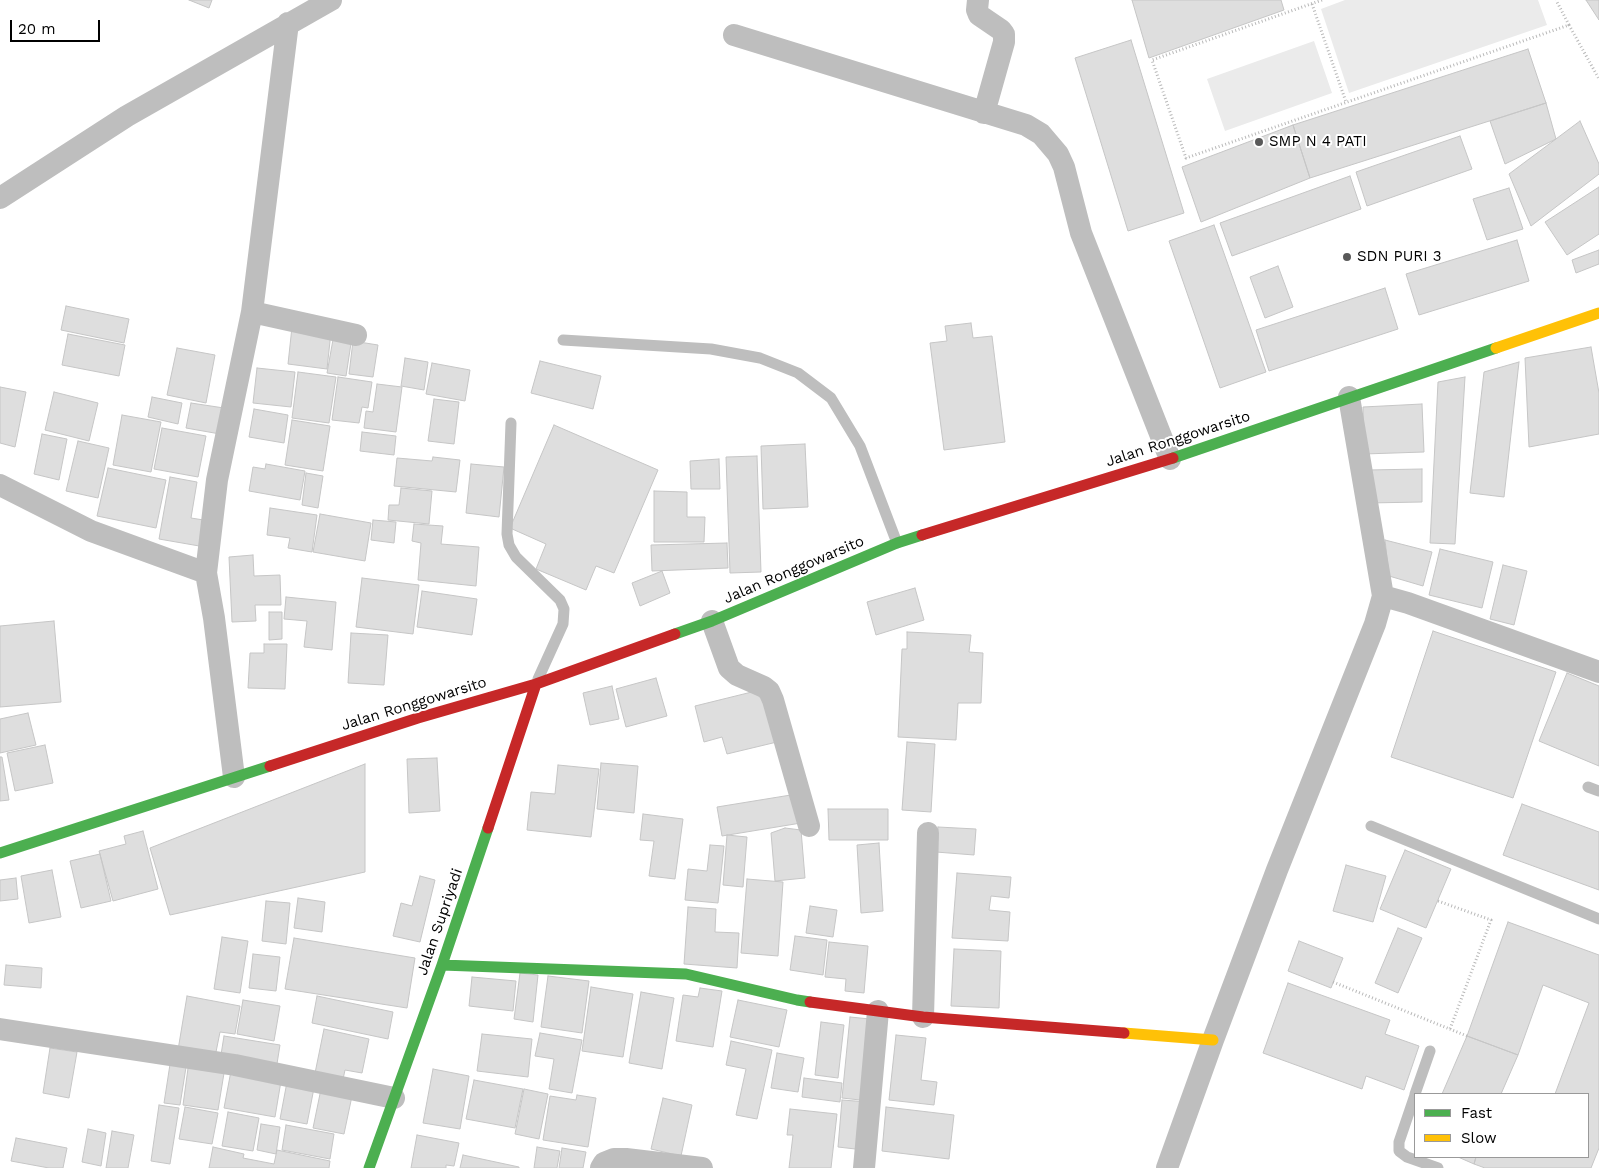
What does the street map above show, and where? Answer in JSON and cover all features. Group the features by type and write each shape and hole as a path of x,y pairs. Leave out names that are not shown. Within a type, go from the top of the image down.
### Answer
{"main road":[{"name":"Jalan Ronggowarsito","path":"0,853 418,718 536,684 712,621 897,543 1170,459 1599,313"},
{"name":"Jalan Supriyadi","path":"369,1168 442,964 536,684"},
{"path":"442,964 686,974 797,1000 878,1011 1213,1040"}],"street":[{"path":"0,198 128,116 330,0"},
{"path":"978,0 977,10 979,15 1004,34 1004,42 984,112"},
{"path":"234,777 216,628 206,573 217,480 252,312 288,23"},
{"path":"734,35 1026,125 1041,134 1058,154 1064,168 1081,233 1170,459"},
{"path":"252,312 356,335"},
{"path":"1167,1168 1277,870 1375,624 1383,596 1349,398"},
{"path":"0,485 91,531 206,573"},
{"path":"1383,596 1408,603 1599,672"},
{"path":"712,621 729,668 736,676 764,687 773,700 809,826"},
{"path":"923,1016 928,833"},
{"path":"864,1168 878,1011"},
{"path":"0,1028 234,1065 394,1098"},
{"path":"601,1168 604,1163 614,1159 626,1159 702,1168"}],"lane":[{"path":"563,340 711,349 760,358 798,373 831,398 860,446 897,543"},
{"path":"511,423 507,534 509,545 516,557 560,600 564,609 563,624 536,684"},
{"path":"1371,826 1599,919"},
{"path":"1415,1093 1430,1051"},
{"path":"1414,1097 1399,1142 1399,1151 1407,1157 1438,1168"}],"path":[{"path":"1322,0 1152,60 1186,158 1569,25"},
{"path":"1556,0 1599,79"},
{"path":"1312,4 1346,102"},
{"path":"1438,901 1491,920 1450,1029"},
{"path":"1333,982 1467,1036"}],"shaded area":[{"path":"1345,0 1538,0 1547,25 1349,93 1321,9"},
{"path":"1314,41 1332,93 1225,131 1207,79"}],"building":[{"path":"189,0 212,0 209,8"},
{"path":"1132,0 1281,0 1284,10 1149,58"},
{"path":"1586,0 1599,0 1599,20"},
{"path":"1131,40 1184,213 1128,231 1075,58"},
{"path":"1528,49 1546,103 1310,178 1293,125"},
{"path":"1546,103 1556,139 1505,164 1490,121"},
{"path":"1580,121 1599,164 1599,174 1531,226 1509,174"},
{"path":"1293,125 1310,178 1201,222 1182,167"},
{"path":"1460,136 1472,169 1367,206 1356,172"},
{"path":"1350,176 1361,209 1232,256 1220,223"},
{"path":"1599,187 1599,234 1567,255 1545,222"},
{"path":"1509,188 1523,229 1487,240 1473,199"},
{"path":"1214,225 1266,372 1220,388 1169,241"},
{"path":"1517,240 1529,281 1419,315 1406,274"},
{"path":"1599,250 1599,264 1576,273 1572,260"},
{"path":"1278,266 1293,307 1265,318 1250,277"},
{"path":"1385,288 1398,329 1269,371 1256,330"},
{"path":"66,306 129,319 124,343 61,330"},
{"path":"971,323 973,338 992,336 1005,442 944,450 930,343 947,341 945,326"},
{"path":"292,327 331,332 327,369 288,364"},
{"path":"68,334 125,345 119,376 62,365"},
{"path":"334,334 352,337 346,376 327,373"},
{"path":"353,341 378,345 373,377 349,374"},
{"path":"1591,347 1599,393 1599,434 1529,447 1525,358"},
{"path":"177,348 215,355 206,403 167,395"},
{"path":"405,358 428,362 424,390 401,386"},
{"path":"540,361 601,376 593,409 531,393"},
{"path":"1519,362 1504,497 1470,493 1484,372"},
{"path":"432,363 470,370 465,401 426,394"},
{"path":"257,368 295,372 291,407 253,403"},
{"path":"298,372 336,377 329,423 292,418"},
{"path":"338,377 372,382 368,408 362,407 359,423 332,420"},
{"path":"1465,377 1455,544 1430,543 1438,382"},
{"path":"377,384 402,387 396,432 364,428 366,411 373,412"},
{"path":"0,387 26,392 15,447 0,443"},
{"path":"54,392 98,403 89,441 45,430"},
{"path":"152,397 182,403 178,424 148,417"},
{"path":"434,399 459,402 454,444 428,441"},
{"path":"191,403 224,408 220,434 186,428"},
{"path":"1422,404 1424,452 1364,454 1363,407"},
{"path":"254,409 288,415 284,443 249,437"},
{"path":"122,415 161,422 151,472 113,465"},
{"path":"292,420 330,426 323,471 285,465"},
{"path":"554,425 658,470 614,573 596,566 586,590 536,569 546,544 510,528"},
{"path":"162,428 206,436 198,477 154,469"},
{"path":"362,432 396,436 394,455 360,451"},
{"path":"42,434 67,439 59,480 34,474"},
{"path":"78,441 109,448 98,498 66,491"},
{"path":"805,444 808,507 763,509 761,446"},
{"path":"757,456 761,572 730,573 726,457"},
{"path":"433,457 460,460 456,492 394,486 397,458 432,461"},
{"path":"719,459 720,489 691,489 690,461"},
{"path":"266,464 305,471 300,500 249,491 253,467 265,469"},
{"path":"471,464 504,467 499,517 466,513"},
{"path":"108,468 166,480 156,528 97,516"},
{"path":"1422,469 1422,502 1368,503 1368,470"},
{"path":"306,473 323,476 318,508 302,505"},
{"path":"170,477 197,482 191,518 210,521 205,547 159,539"},
{"path":"401,488 432,491 429,524 388,520 389,505 399,505"},
{"path":"654,491 687,492 687,517 705,517 704,542 654,542"},
{"path":"270,508 317,515 312,552 288,548 290,538 267,535"},
{"path":"320,514 371,523 365,561 313,552"},
{"path":"373,520 396,522 394,543 371,540"},
{"path":"414,524 443,526 441,544 479,547 476,586 418,580 421,543 412,541"},
{"path":"1385,540 1432,552 1423,586 1389,576"},
{"path":"727,543 728,568 652,571 651,545"},
{"path":"1440,549 1493,562 1482,608 1429,595"},
{"path":"253,555 254,576 280,575 281,605 255,605 256,621 232,622 229,557"},
{"path":"1503,565 1527,571 1514,625 1490,619"},
{"path":"662,571 670,593 640,606 632,583"},
{"path":"362,578 419,585 413,634 356,627"},
{"path":"915,588 924,620 876,635 867,602"},
{"path":"422,591 477,599 472,635 417,627"},
{"path":"286,597 336,602 332,650 304,647 307,621 284,619"},
{"path":"269,612 282,612 282,639 269,640"},
{"path":"54,621 61,702 0,707 0,626"},
{"path":"1433,631 1556,672 1513,798 1391,757"},
{"path":"907,632 971,635 969,652 983,653 981,703 958,703 956,740 898,737 902,649 907,649"},
{"path":"351,633 388,635 384,685 348,683"},
{"path":"264,644 287,644 285,689 248,688 250,653 264,653"},
{"path":"1567,673 1599,686 1599,766 1539,741"},
{"path":"656,678 667,716 626,727 616,689"},
{"path":"612,686 619,719 590,725 583,693"},
{"path":"764,689 777,742 727,754 722,737 704,742 695,706"},
{"path":"28,713 36,745 0,753 0,719"},
{"path":"907,742 935,744 931,812 902,810"},
{"path":"45,745 53,783 15,791 7,753"},
{"path":"0,757 2,757 9,800 0,801"},
{"path":"437,758 440,811 409,813 407,759"},
{"path":"601,763 638,766 634,813 597,809"},
{"path":"365,764 365,872 170,915 150,848"},
{"path":"558,765 599,769 591,837 527,830 531,792 555,794"},
{"path":"797,794 801,823 722,836 717,807"},
{"path":"1522,804 1599,832 1599,890 1503,855"},
{"path":"828,809 888,809 888,840 829,840"},
{"path":"643,814 683,819 675,879 649,876 654,841 640,840"},
{"path":"938,827 976,829 974,855 936,852"},
{"path":"785,828 801,830 805,878 775,881 771,833"},
{"path":"143,831 158,889 113,901 99,851 126,844 124,836"},
{"path":"727,835 747,837 743,887 723,885"},
{"path":"879,843 883,911 861,913 857,845"},
{"path":"710,845 724,846 718,903 685,900 688,869 707,871"},
{"path":"1405,850 1451,869 1426,928 1380,909"},
{"path":"100,854 111,901 81,908 70,861"},
{"path":"1346,865 1386,876 1373,922 1333,911"},
{"path":"52,870 61,917 29,923 21,876"},
{"path":"957,873 1011,877 1009,898 991,896 989,910 1010,912 1008,941 952,938"},
{"path":"420,876 435,880 420,942 393,936 401,903 412,906"},
{"path":"16,878 18,899 0,901 0,880"},
{"path":"747,879 783,882 778,956 741,953"},
{"path":"298,898 325,902 322,932 294,928"},
{"path":"266,901 290,903 286,944 262,941"},
{"path":"810,906 837,910 833,937 806,933"},
{"path":"688,907 716,909 715,932 739,933 737,968 684,964"},
{"path":"1508,922 1599,955 1599,1148 1591,1168 1485,1168 1474,1164 1476,1158 1589,1158 1589,1093 1555,1093 1589,1003 1543,985 1518,1055 1467,1036"},
{"path":"1398,928 1422,938 1398,993 1375,983"},
{"path":"795,936 827,940 823,975 790,970"},
{"path":"222,937 248,941 240,993 214,989"},
{"path":"294,938 415,958 407,1008 285,989"},
{"path":"1299,941 1343,958 1331,988 1288,971"},
{"path":"829,942 868,946 864,993 845,991 846,979 825,977"},
{"path":"954,949 1001,951 999,1008 951,1006"},
{"path":"253,954 280,957 276,991 249,988"},
{"path":"6,965 42,968 41,988 4,985"},
{"path":"520,973 538,975 533,1022 514,1019"},
{"path":"548,976 589,981 582,1033 541,1027"},
{"path":"472,977 516,981 513,1011 469,1006"},
{"path":"1288,983 1390,1020 1385,1034 1419,1046 1404,1090 1366,1076 1362,1089 1263,1053"},
{"path":"591,987 633,994 623,1057 582,1051"},
{"path":"700,988 722,991 713,1047 676,1041 683,995 698,997"},
{"path":"641,992 674,998 662,1069 629,1063"},
{"path":"187,996 240,1006 235,1034 220,1032 215,1057 178,1050"},
{"path":"317,996 393,1012 388,1039 312,1023"},
{"path":"243,1000 280,1006 274,1041 237,1034"},
{"path":"738,1000 787,1010 779,1047 730,1037"},
{"path":"850,1017 870,1019 869,1101 842,1098"},
{"path":"821,1022 844,1025 838,1078 815,1075"},
{"path":"324,1029 369,1039 362,1073 345,1070 342,1084 314,1078"},
{"path":"540,1033 582,1040 572,1093 549,1089 554,1059 535,1056"},
{"path":"482,1034 532,1039 528,1077 477,1071"},
{"path":"896,1035 926,1038 921,1080 937,1082 934,1105 889,1100"},
{"path":"224,1036 280,1045 276,1070 220,1061"},
{"path":"1467,1036 1518,1055 1501,1093 1442,1093"},
{"path":"731,1041 772,1050 757,1119 736,1115 746,1069 726,1065"},
{"path":"50,1048 77,1052 69,1098 43,1093"},
{"path":"777,1053 804,1058 798,1092 771,1088"},
{"path":"171,1058 187,1061 180,1105 164,1103"},
{"path":"189,1061 225,1067 218,1110 183,1105"},
{"path":"433,1069 469,1076 460,1129 423,1123"},
{"path":"231,1071 281,1081 275,1117 224,1108"},
{"path":"804,1078 842,1083 840,1102 802,1097"},
{"path":"474,1080 523,1089 515,1128 466,1119"},
{"path":"287,1082 314,1088 307,1124 280,1119"},
{"path":"321,1089 352,1096 344,1134 313,1128"},
{"path":"524,1089 548,1094 539,1139 515,1134"},
{"path":"577,1095 596,1098 588,1147 543,1140 550,1096 576,1100"},
{"path":"663,1098 692,1105 681,1156 651,1149"},
{"path":"842,1100 868,1102 864,1150 838,1147"},
{"path":"159,1105 179,1108 170,1164 151,1161"},
{"path":"185,1107 218,1113 212,1144 179,1139"},
{"path":"886,1107 954,1115 949,1159 882,1151"},
{"path":"790,1109 837,1114 831,1168 789,1168 793,1135 787,1135"},
{"path":"228,1112 259,1118 253,1151 222,1146"},
{"path":"261,1124 280,1127 276,1154 257,1150"},
{"path":"286,1125 334,1134 330,1159 282,1150"},
{"path":"88,1129 106,1133 101,1166 82,1162"},
{"path":"112,1131 134,1135 128,1168 106,1168"},
{"path":"417,1135 459,1143 454,1166 446,1165 446,1168 411,1168"},
{"path":"16,1138 67,1148 63,1168 49,1168 11,1161"},
{"path":"213,1147 244,1154 243,1158 274,1164 277,1150 330,1161 329,1168 209,1168"},
{"path":"537,1147 560,1151 557,1168 534,1168"},
{"path":"562,1148 586,1152 583,1168 559,1168"},
{"path":"463,1155 519,1167 519,1168 460,1168"},
{"path":"1460,1158 1476,1158 1474,1164"}],"traffic: fast":[{"path":"1173,458 1496,348"},
{"path":"675,634 712,621 897,543 922,535"},
{"path":"0,853 270,766"},
{"path":"369,1168 442,965 488,828"},
{"path":"442,965 686,974 810,1002"}],"traffic: slow":[{"path":"1496,348 1599,313"},
{"path":"1124,1033 1213,1040"}],"traffic: jam":[{"path":"922,535 1173,458"},
{"path":"270,766 418,718 536,684 675,634"},
{"path":"488,828 536,684"},
{"path":"810,1002 923,1017 1124,1033"}],"place":[{"name":"SMP N 4 PATI","path":"1259,142"},
{"name":"SDN PURI 3","path":"1347,257"}]}
